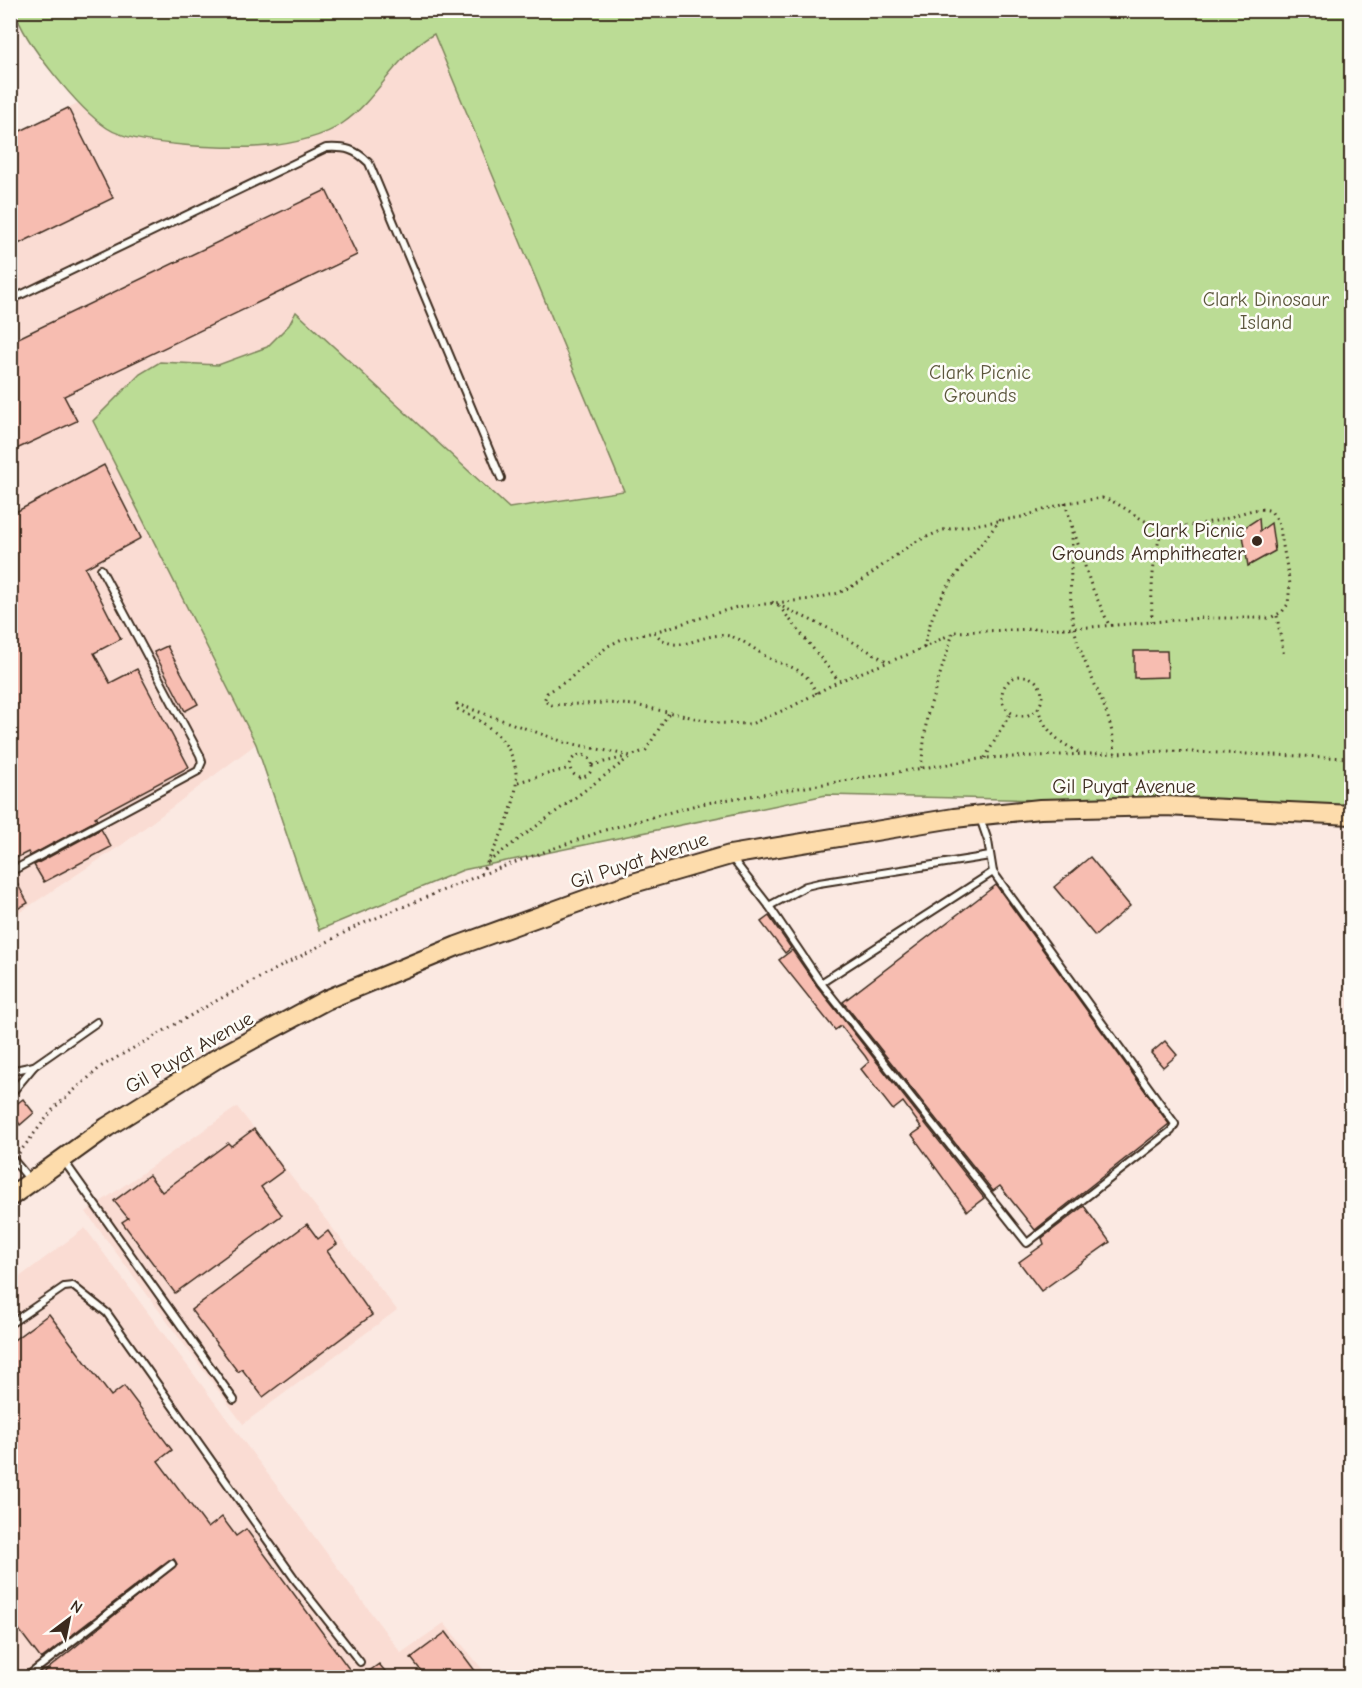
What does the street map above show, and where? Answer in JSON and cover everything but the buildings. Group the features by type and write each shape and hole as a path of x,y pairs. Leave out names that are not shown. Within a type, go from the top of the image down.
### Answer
{"main road":[{"name":"Gil Puyat Avenue","path":"10,1197 107,1127 216,1059 326,1000 457,946 622,886 730,855 979,815 1040,809 1165,806 1352,815"}],"lane":[{"path":"10,300 326,148 345,147 358,152 369,163 501,478"},
{"path":"10,873 194,773 201,765 200,755 101,569"},
{"path":"730,855 769,906 821,982 1030,1243 1171,1131 1175,1124 993,872 979,815"},
{"path":"769,906 806,886 819,883 990,856"},
{"path":"821,982 993,872"},
{"path":"10,1095 34,1066 97,1022"},
{"path":"10,1071 34,1066"},
{"path":"12,1158 31,1182"},
{"path":"62,1159 234,1400"},
{"path":"10,1323 64,1287 73,1286 82,1291 106,1312 297,1582 360,1662"},
{"path":"25,1677 172,1564"}],"path":[{"path":"1086,499 1107,500 1149,523 1164,527 1221,520 1257,509 1271,512 1279,524 1290,584 1288,604 1277,616 953,632 924,648 839,681 817,694 751,724 718,723 670,711 607,703 552,705 544,701 548,693 614,642 737,607 771,601 812,599 838,593 860,582 913,543 943,530 1001,518 1022,517 1065,503 1086,499"},
{"path":"1065,503 1096,600 1109,625"},
{"path":"924,648 932,613 942,592 1001,518"},
{"path":"1072,526 1070,589 1074,627 1089,671 1106,705 1115,753"},
{"path":"1152,622 1151,588 1154,561 1164,527"},
{"path":"771,601 832,630 888,662"},
{"path":"778,604 839,681"},
{"path":"1277,616 1284,657"},
{"path":"654,632 662,642 676,646 708,637 732,637 771,659 795,667 807,676 817,694"},
{"path":"921,768 927,716 953,632"},
{"path":"1020,676 1033,679 1041,688 1042,702 1038,708 1024,716 1011,712 1004,703 1003,690 1013,678 1020,676"},
{"path":"480,875 514,803 518,782 507,747 494,731 457,709 457,704 564,742 631,756"},
{"path":"1038,708 1049,731 1065,745 1082,754"},
{"path":"592,765 646,750 670,711"},
{"path":"985,758 1011,712"},
{"path":"12,1158 27,1146 54,1107 102,1066 313,948 359,925 480,875 576,839 700,804 985,758 1175,751 1352,758"},
{"path":"579,755 590,759 592,765 590,772 584,776 576,776 570,768 572,760 579,755"},
{"path":"487,862 631,756"},
{"path":"518,782 570,768"}],"shaded area":[{"path":"434,33 624,491 509,508 296,313 289,325 267,347 218,365 160,362 93,421 256,744 123,844 11,918 10,135 80,102 108,129 249,146 271,146 320,133 360,107 411,48"},
{"path":"237,1107 397,1310 243,1424 86,1212"},
{"path":"85,1228 401,1653 444,1623 489,1677 11,1677 10,1284"}],"green space":[{"name":"Clark Picnic Grounds","path":"15,11 1351,11 1351,807 826,795 463,870 319,930 256,744 93,421 140,374 160,362 218,365 267,347 289,325 296,312 509,508 624,491 434,34 408,53 356,113 336,128 308,139 278,145 210,147 139,139 107,128 82,106 54,74 29,40"}],"place":[{"name":"Clark Picnic Grounds Amphitheater","path":"1257,541"}],"park label":[{"name":"Clark Dinosaur Island","path":"1266,310"}]}
